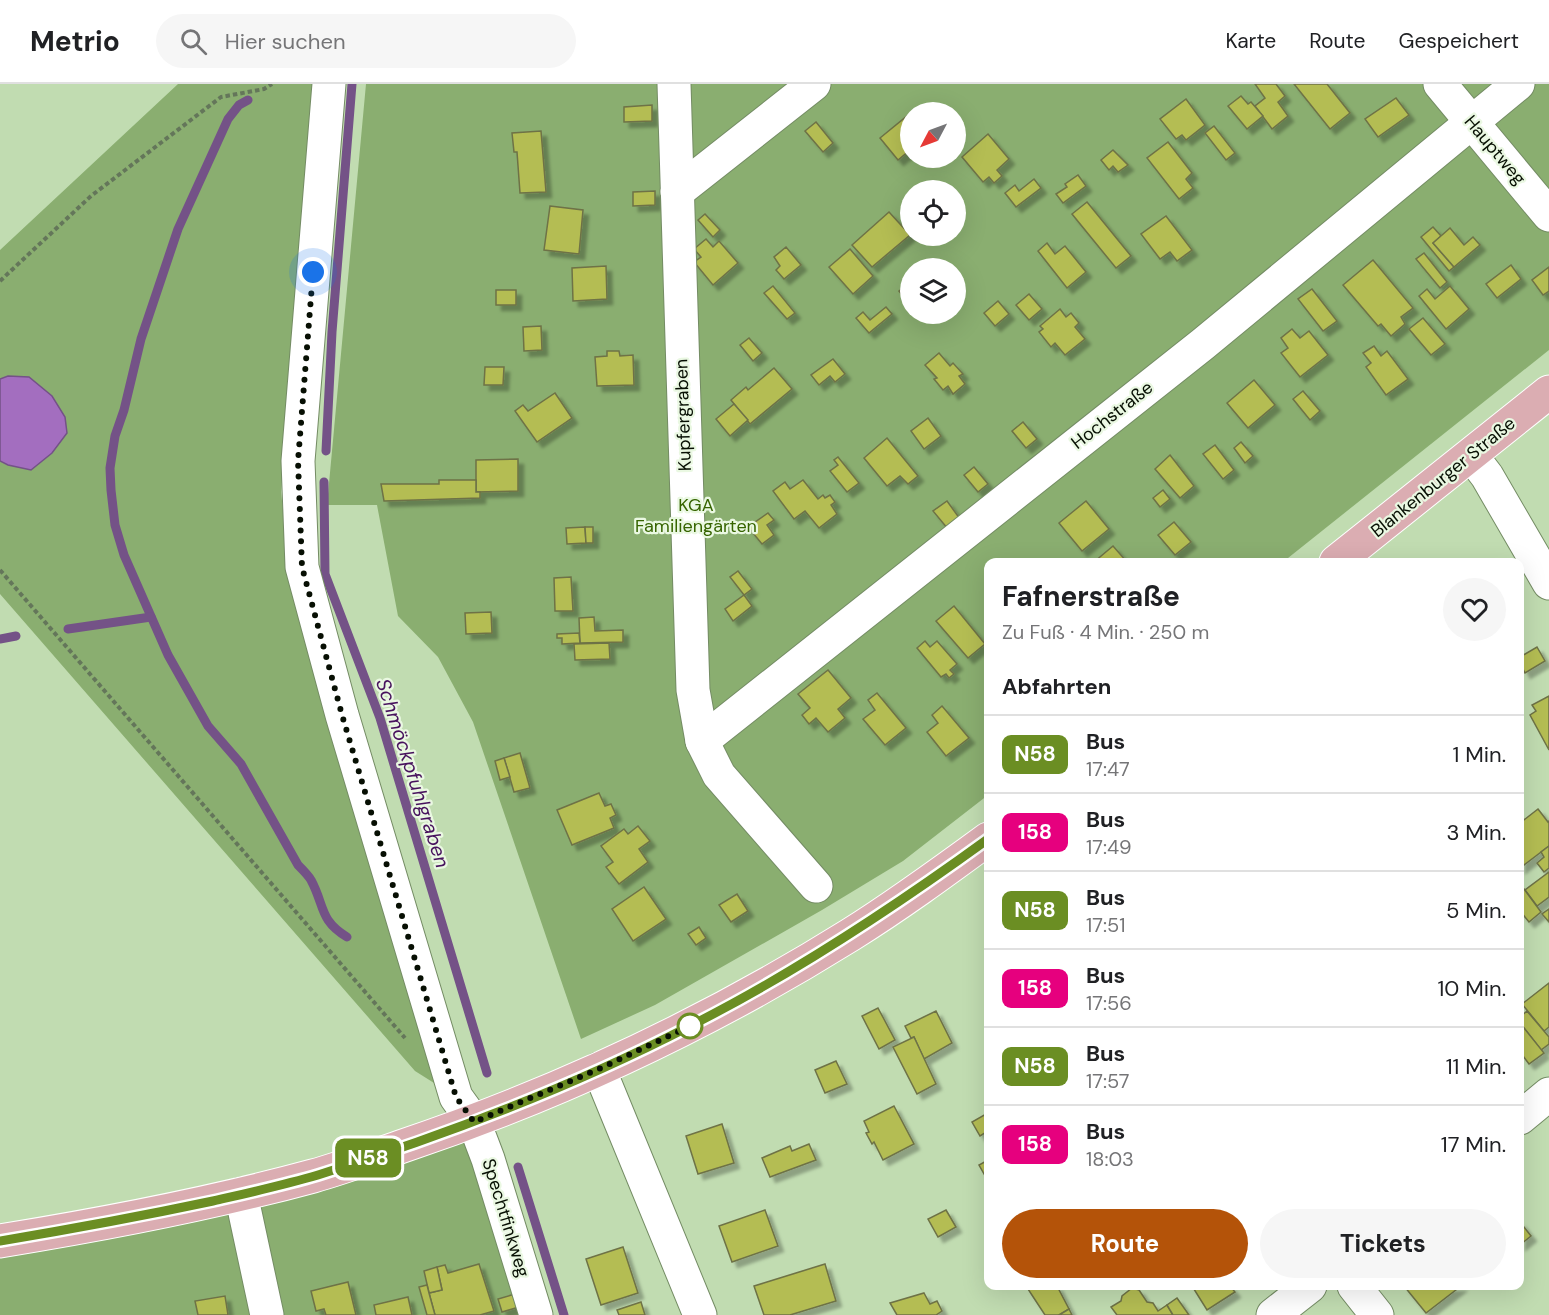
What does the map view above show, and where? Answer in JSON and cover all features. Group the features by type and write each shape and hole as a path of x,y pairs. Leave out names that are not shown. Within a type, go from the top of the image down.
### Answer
{"main road":[{"name":"Blankenburger Straße","path":"1341,558 1549,392"},
{"path":"0,1241 99,1225 241,1194 316,1175 474,1122 599,1069 690,1026 798,967 928,883 984,842"}],"street":[{"name":"Spechtfinkweg","path":"329,84 298,461 302,567 342,715 456,1097 474,1122 488,1159 536,1315"},
{"name":"Kupfergraben","path":"674,84 693,690 702,741 719,775 816,886"},
{"path":"677,192 814,84"},
{"name":"Hauptweg","path":"1440,84 1549,215"},
{"name":"Hochstraße","path":"702,741 1203,344 1518,84"},
{"path":"1471,455 1487,476 1549,583"},
{"path":"599,1069 700,1315"},
{"path":"1524,1115 1549,1094"},
{"path":"241,1194 267,1315"},
{"path":"1273,1315 1302,1290"},
{"path":"1357,1290 1377,1315"}],"path":[{"path":"0,281 92,196 221,97 264,89 272,84"},
{"path":"0,570 410,1044"}],"green space":[{"path":"178,84 320,84 289,376 281,492 292,591 442,1088 415,1071 0,594 0,250"},
{"name":"KGA Familiengärten","path":"366,84 1549,84 1549,350 1288,558 984,558 984,798 903,861 655,1005 581,1039 473,722 438,657 398,616 377,505 327,505"},
{"path":"474,1122 547,1315 0,1315 0,1241"}],"shaded area":[{"path":"8,376 29,377 52,396 65,417 67,433 52,453 31,470 0,461 0,379"}],"building":[{"path":"1255,84 1276,84 1285,96 1278,102 1288,116 1272,129 1255,106 1265,98"},
{"path":"1294,84 1327,84 1350,113 1330,129"},
{"path":"1241,96 1248,104 1251,102 1263,116 1247,129 1228,106"},
{"path":"1396,98 1409,115 1378,137 1365,119"},
{"path":"1186,99 1205,125 1186,140 1182,135 1176,139 1160,119"},
{"path":"652,105 652,121 624,122 624,107"},
{"path":"816,122 833,143 823,152 805,131"},
{"path":"900,122 900,158 898,160 880,138"},
{"path":"1214,126 1235,153 1226,160 1205,133"},
{"path":"541,131 546,192 520,193 517,152 514,152 512,133"},
{"path":"988,134 1009,159 997,170 1002,176 994,183 989,177 983,182 966,162 966,153"},
{"path":"1168,142 1192,173 1186,179 1193,188 1179,199 1147,158"},
{"path":"1113,150 1128,165 1118,172 1113,166 1109,170 1101,160"},
{"path":"1078,175 1086,186 1063,203 1056,194 1067,187 1065,184"},
{"path":"1034,179 1041,188 1016,207 1005,193 1015,185 1019,191"},
{"path":"655,191 655,205 633,206 633,192"},
{"path":"1087,202 1131,256 1116,268 1072,214"},
{"path":"550,206 583,210 579,254 544,250"},
{"path":"889,212 900,224 900,243 872,267 852,245"},
{"path":"705,214 720,230 713,237 698,220"},
{"path":"1166,216 1192,250 1177,261 1170,252 1160,259 1141,234"},
{"path":"1433,227 1441,236 1433,243 1454,267 1449,271 1421,237"},
{"path":"1450,228 1464,245 1473,237 1480,245 1454,267 1433,243"},
{"path":"706,239 713,247 719,241 738,263 713,285 694,262 701,257 694,249"},
{"path":"1047,243 1055,254 1065,246 1086,272 1067,288 1038,251"},
{"path":"786,247 801,265 784,279 776,270 780,266 774,257"},
{"path":"850,249 873,276 853,294 829,267"},
{"path":"1424,253 1447,282 1440,288 1416,259"},
{"path":"1373,260 1413,308 1401,317 1405,324 1391,336 1381,324 1378,326 1343,285"},
{"path":"1511,265 1521,279 1497,298 1486,284"},
{"path":"606,266 607,299 573,301 572,268"},
{"path":"1549,267 1549,291 1543,295 1532,280"},
{"path":"773,286 795,313 787,319 764,293"},
{"path":"1450,286 1469,309 1446,329 1419,296 1427,289 1435,299"},
{"path":"1312,289 1337,321 1323,331 1298,299"},
{"path":"496,290 516,290 516,305 496,305"},
{"path":"1029,294 1042,309 1029,320 1016,305"},
{"path":"998,301 1009,314 995,326 984,313"},
{"path":"886,307 892,314 869,333 856,318 863,312 870,320"},
{"path":"1060,309 1066,317 1071,313 1079,323 1075,327 1085,339 1065,355 1055,343 1051,347 1039,332 1043,329 1040,326"},
{"path":"1423,318 1445,344 1431,355 1409,329"},
{"path":"541,326 542,350 524,351 523,327"},
{"path":"1292,329 1300,338 1309,331 1328,355 1300,377 1281,353 1288,348 1281,338"},
{"path":"749,338 762,353 753,361 740,345"},
{"path":"1374,346 1381,356 1387,351 1408,379 1386,395 1366,367 1371,363 1363,353"},
{"path":"607,351 619,351 620,356 633,355 634,385 597,386 595,357 607,356"},
{"path":"939,353 950,366 953,363 963,374 959,376 965,384 953,394 948,386 943,390 934,379 937,378 925,365"},
{"path":"833,359 845,374 835,382 830,376 819,385 811,375"},
{"path":"485,367 504,367 503,385 484,385"},
{"path":"774,368 792,389 750,424 731,400 746,387 748,390"},
{"path":"1254,380 1275,405 1248,428 1227,403"},
{"path":"1303,391 1320,411 1310,420 1293,399"},
{"path":"555,393 572,418 537,442 515,411 523,405 528,411"},
{"path":"734,404 748,420 730,436 716,419"},
{"path":"928,418 941,436 924,449 911,431"},
{"path":"1023,422 1037,439 1026,448 1012,431"},
{"path":"887,438 918,476 908,484 900,476 887,486 864,458"},
{"path":"1241,442 1253,456 1245,463 1234,448"},
{"path":"1215,445 1234,470 1223,479 1203,454"},
{"path":"1170,455 1194,486 1180,498 1155,469"},
{"path":"838,457 859,483 847,492 830,471 838,465 834,460"},
{"path":"518,459 518,491 476,492 476,460"},
{"path":"974,467 988,484 978,492 964,475"},
{"path":"439,480 476,480 476,492 480,492 480,498 384,501 381,484 439,484"},
{"path":"803,480 818,499 823,495 825,498 830,495 835,502 831,505 837,514 819,528 805,511 794,519 773,491 785,482 790,489"},
{"path":"1163,490 1170,499 1160,507 1153,498"},
{"path":"947,501 960,519 948,529 933,511"},
{"path":"1086,501 1109,529 1082,551 1059,523"},
{"path":"768,513 774,520 767,525 774,535 762,544 748,527"},
{"path":"1174,522 1191,542 1175,555 1158,535"},
{"path":"585,527 586,543 567,544 566,528"},
{"path":"585,527 593,527 593,543 586,543"},
{"path":"1113,546 1124,558 1099,558"},
{"path":"738,571 752,589 744,595 730,577"},
{"path":"571,577 573,611 555,611 554,578"},
{"path":"744,595 752,606 733,621 725,609"},
{"path":"954,606 984,645 968,658 936,621"},
{"path":"491,612 492,633 466,634 465,613"},
{"path":"594,617 595,631 623,630 623,642 580,643 579,618"},
{"path":"579,633 580,643 562,644 562,638 557,638 557,634"},
{"path":"925,641 930,647 937,641 957,664 950,670 954,674 949,678 946,674 941,677 917,648"},
{"path":"609,643 610,659 575,660 574,644"},
{"path":"1537,647 1545,661 1525,673 1524,655"},
{"path":"828,670 851,698 838,709 845,718 828,732 816,718 809,724 802,715 810,708 798,694"},
{"path":"877,693 906,728 885,745 863,719 875,710 868,700"},
{"path":"1549,696 1549,750 1530,715 1536,711 1532,705"},
{"path":"942,706 969,738 946,756 927,732 938,723 932,715"},
{"path":"520,753 530,788 514,792 504,758"},
{"path":"504,758 510,777 500,780 495,761"},
{"path":"599,793 605,806 611,804 616,815 610,818 614,828 572,845 557,810"},
{"path":"1538,809 1549,821 1549,846 1524,865 1524,820"},
{"path":"638,826 650,841 639,849 648,862 619,884 606,867 613,862 601,846 624,829 628,834"},
{"path":"1549,846 1549,868 1544,872 1537,863 1544,857 1541,852"},
{"path":"1549,872 1549,897 1537,906 1525,890"},
{"path":"644,887 666,919 633,941 612,909"},
{"path":"1524,889 1541,912 1529,922 1524,916"},
{"path":"737,894 748,911 731,922 719,905"},
{"path":"1549,909 1549,922 1542,914"},
{"path":"699,927 706,938 696,945 688,934"},
{"path":"1549,983 1549,1027 1544,1031 1524,1006 1524,1002"},
{"path":"878,1008 895,1040 879,1049 862,1016"},
{"path":"936,1011 952,1043 924,1059 914,1037 911,1038 905,1026"},
{"path":"1527,1011 1549,1037 1549,1044 1541,1050 1524,1028 1524,1014"},
{"path":"1524,1028 1544,1053 1529,1064 1524,1057"},
{"path":"914,1037 936,1084 917,1094 893,1047"},
{"path":"836,1061 847,1084 825,1093 815,1070"},
{"path":"894,1106 914,1144 883,1160 874,1142 872,1144 866,1133 869,1132 864,1121"},
{"path":"984,1115 984,1134 980,1136 972,1122"},
{"path":"722,1124 734,1163 698,1174 686,1136"},
{"path":"809,1144 816,1160 770,1177 762,1158 790,1146 792,1151"},
{"path":"984,1162 984,1174 979,1165"},
{"path":"765,1210 778,1246 732,1262 719,1226"},
{"path":"946,1210 956,1227 938,1237 928,1219"},
{"path":"1524,1227 1531,1236 1524,1242"},
{"path":"623,1247 638,1293 601,1305 586,1259"},
{"path":"479,1264 494,1311 480,1315 435,1315 429,1293 442,1290 437,1267 445,1265 448,1273"},
{"path":"825,1264 836,1301 790,1315 764,1315 754,1286"},
{"path":"437,1267 442,1290 429,1293 424,1271"},
{"path":"348,1282 356,1315 326,1315 324,1309 316,1311 311,1291"},
{"path":"427,1285 435,1315 427,1315 419,1287"},
{"path":"1029,1290 1059,1290 1069,1309 1059,1315 1045,1315"},
{"path":"1130,1290 1139,1290 1147,1302 1153,1303 1158,1311 1167,1305 1173,1315 1117,1315 1111,1307 1121,1301 1122,1296"},
{"path":"1194,1290 1233,1290 1235,1292 1207,1310"},
{"path":"1407,1290 1456,1290 1426,1313"},
{"path":"924,1293 930,1304 937,1301 942,1311 936,1315 897,1315 890,1303"},
{"path":"515,1294 519,1307 502,1312 498,1299"},
{"path":"225,1296 228,1315 198,1315 195,1301"},
{"path":"408,1297 412,1315 376,1315 374,1305"},
{"path":"1177,1298 1189,1315 1173,1315 1167,1305"},
{"path":"641,1302 645,1315 619,1315 617,1310"},
{"path":"1069,1309 1072,1315 1059,1315"}],"waterway":[{"name":"Schmöckpfuhlgraben","path":"326,451 332,332 352,84"},
{"path":"248,100 239,105 228,119 178,229 141,339 124,410 115,436 110,468 115,525 124,555 168,655 208,726 241,764 298,865 311,880 327,918 338,931 347,937"},
{"name":"Schmöckpfuhlgraben","path":"324,482 325,574 380,718 487,1073"},
{"path":"68,629 151,617"},
{"path":"0,639 16,636"},
{"name":"Schmöckpfuhlgraben","path":"518,1167 564,1315"}],"bus line":[{"name":"N58","path":"0,1241 99,1225 241,1194 316,1175 474,1122 599,1069 690,1026 798,967 928,883 984,842"}],"route":[{"path":"313,272 298,461 302,567 342,715 456,1097 474,1122 599,1069 690,1026"}]}
